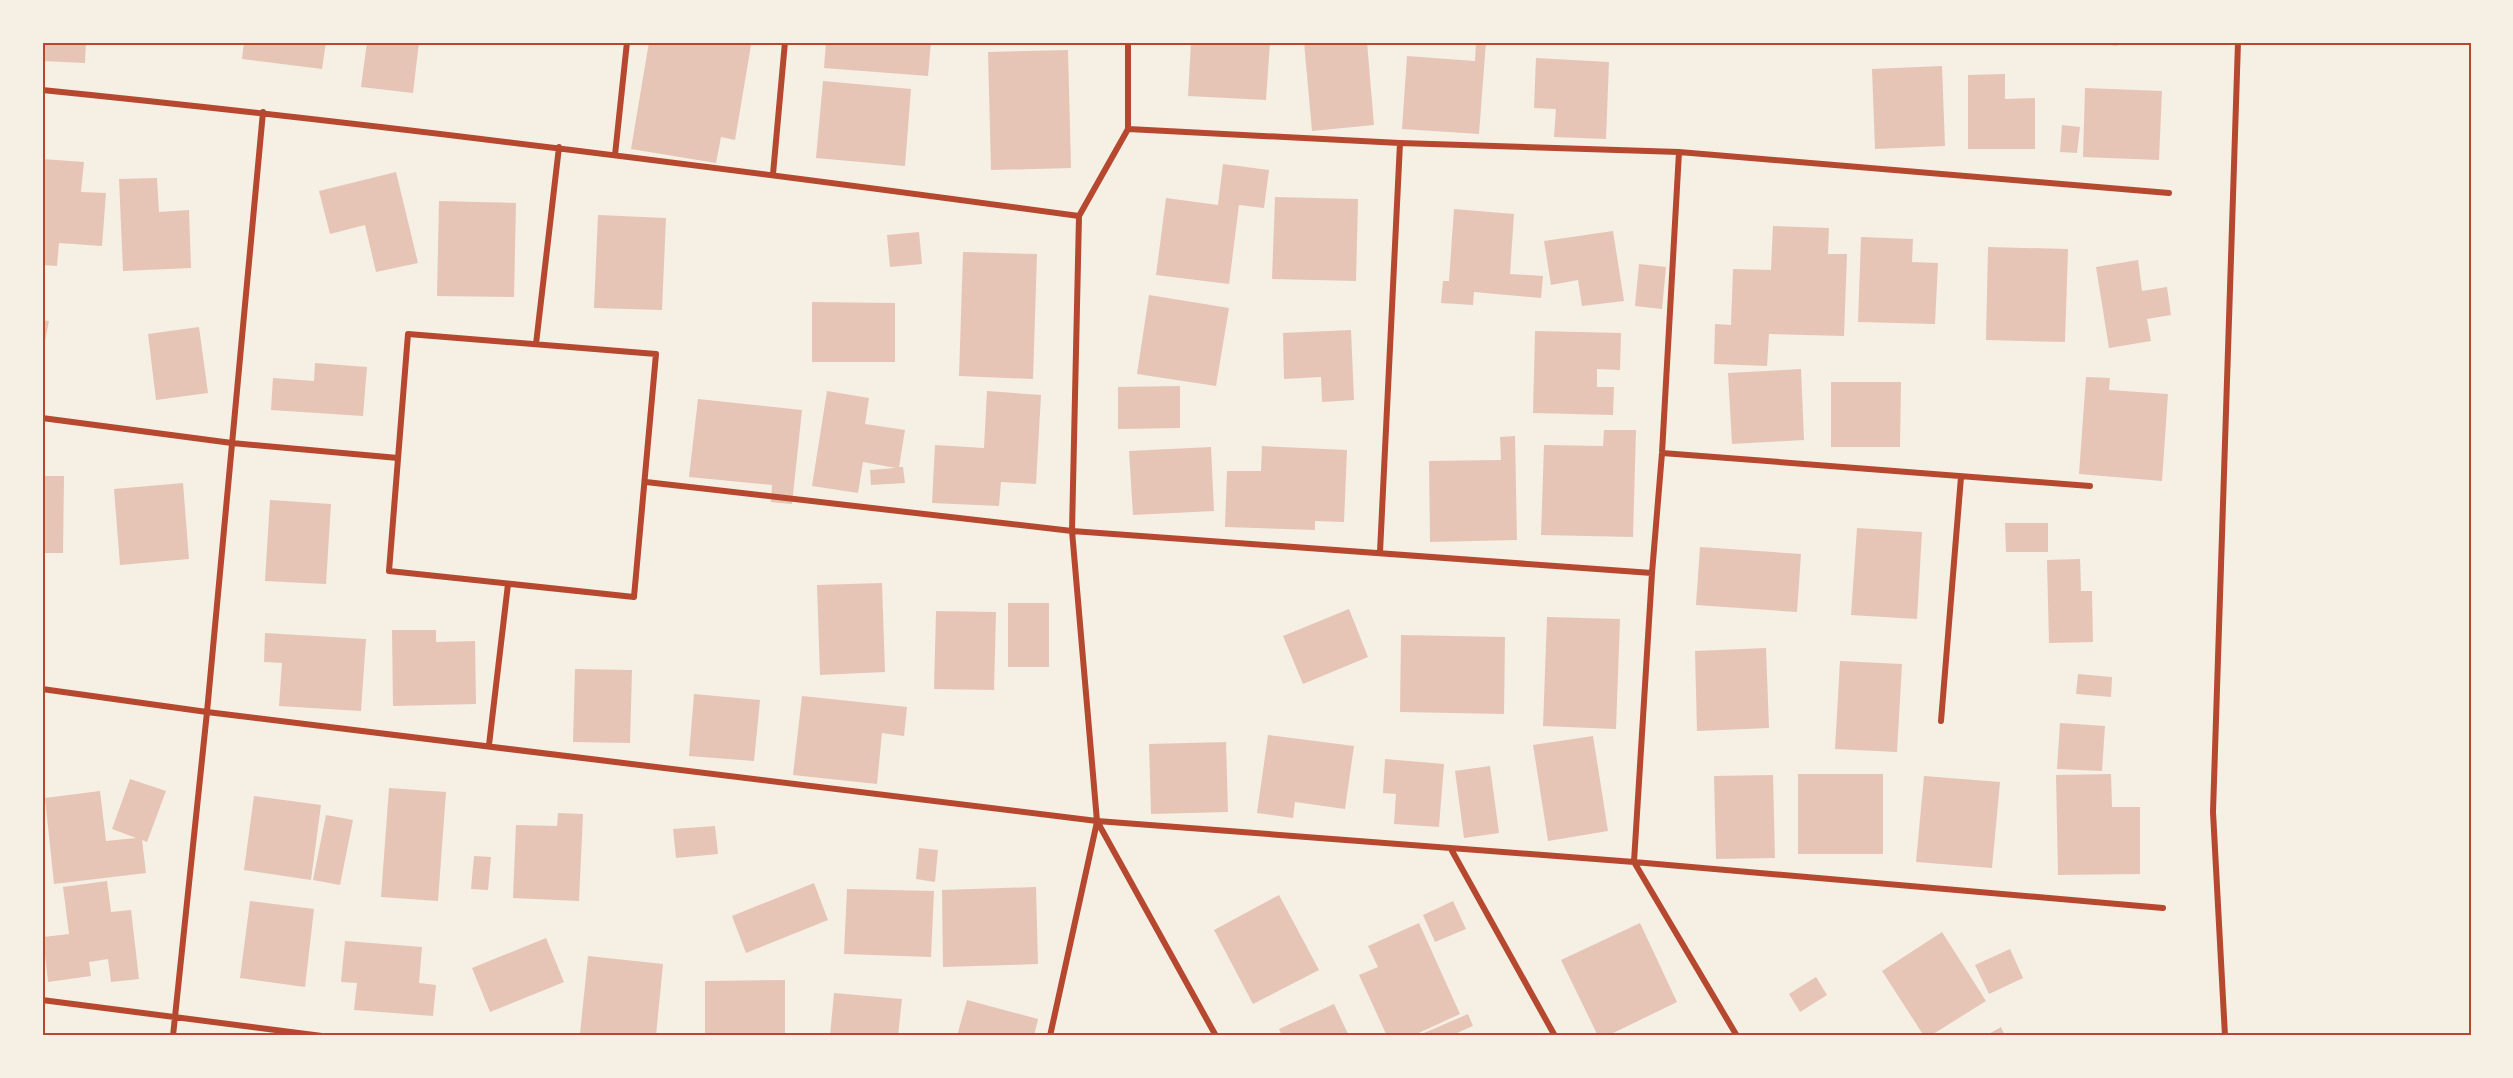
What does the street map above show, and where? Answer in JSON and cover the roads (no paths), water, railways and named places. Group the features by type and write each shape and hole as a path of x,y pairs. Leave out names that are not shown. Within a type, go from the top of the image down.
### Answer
{"street":[{"path":"615,155 627,42"},
{"path":"773,174 785,42"},
{"path":"1050,1036 1097,821 1072,531 1079,216 1128,129 1128,42"},
{"path":"2225,1036 2213,812 2238,42"},
{"path":"42,90 263,112 559,147 1079,216"},
{"path":"173,1036 207,711 263,112"},
{"path":"1128,129 1400,143 1679,152 2169,193"},
{"path":"1380,552 1400,143"},
{"path":"536,344 559,147"},
{"path":"1679,152 1662,453 1634,862 1737,1036"},
{"path":"408,334 536,344 656,354 634,597 389,571 408,334"},
{"path":"42,418 232,443 398,458"},
{"path":"1662,453 2090,486"},
{"path":"1941,721 1960,477"},
{"path":"646,482 1072,531 1652,573"},
{"path":"489,745 508,584"},
{"path":"42,689 1097,821 1634,862 2163,908"},
{"path":"1097,821 1216,1036"},
{"path":"1451,849 1556,1036"},
{"path":"42,1000 322,1036"}]}
